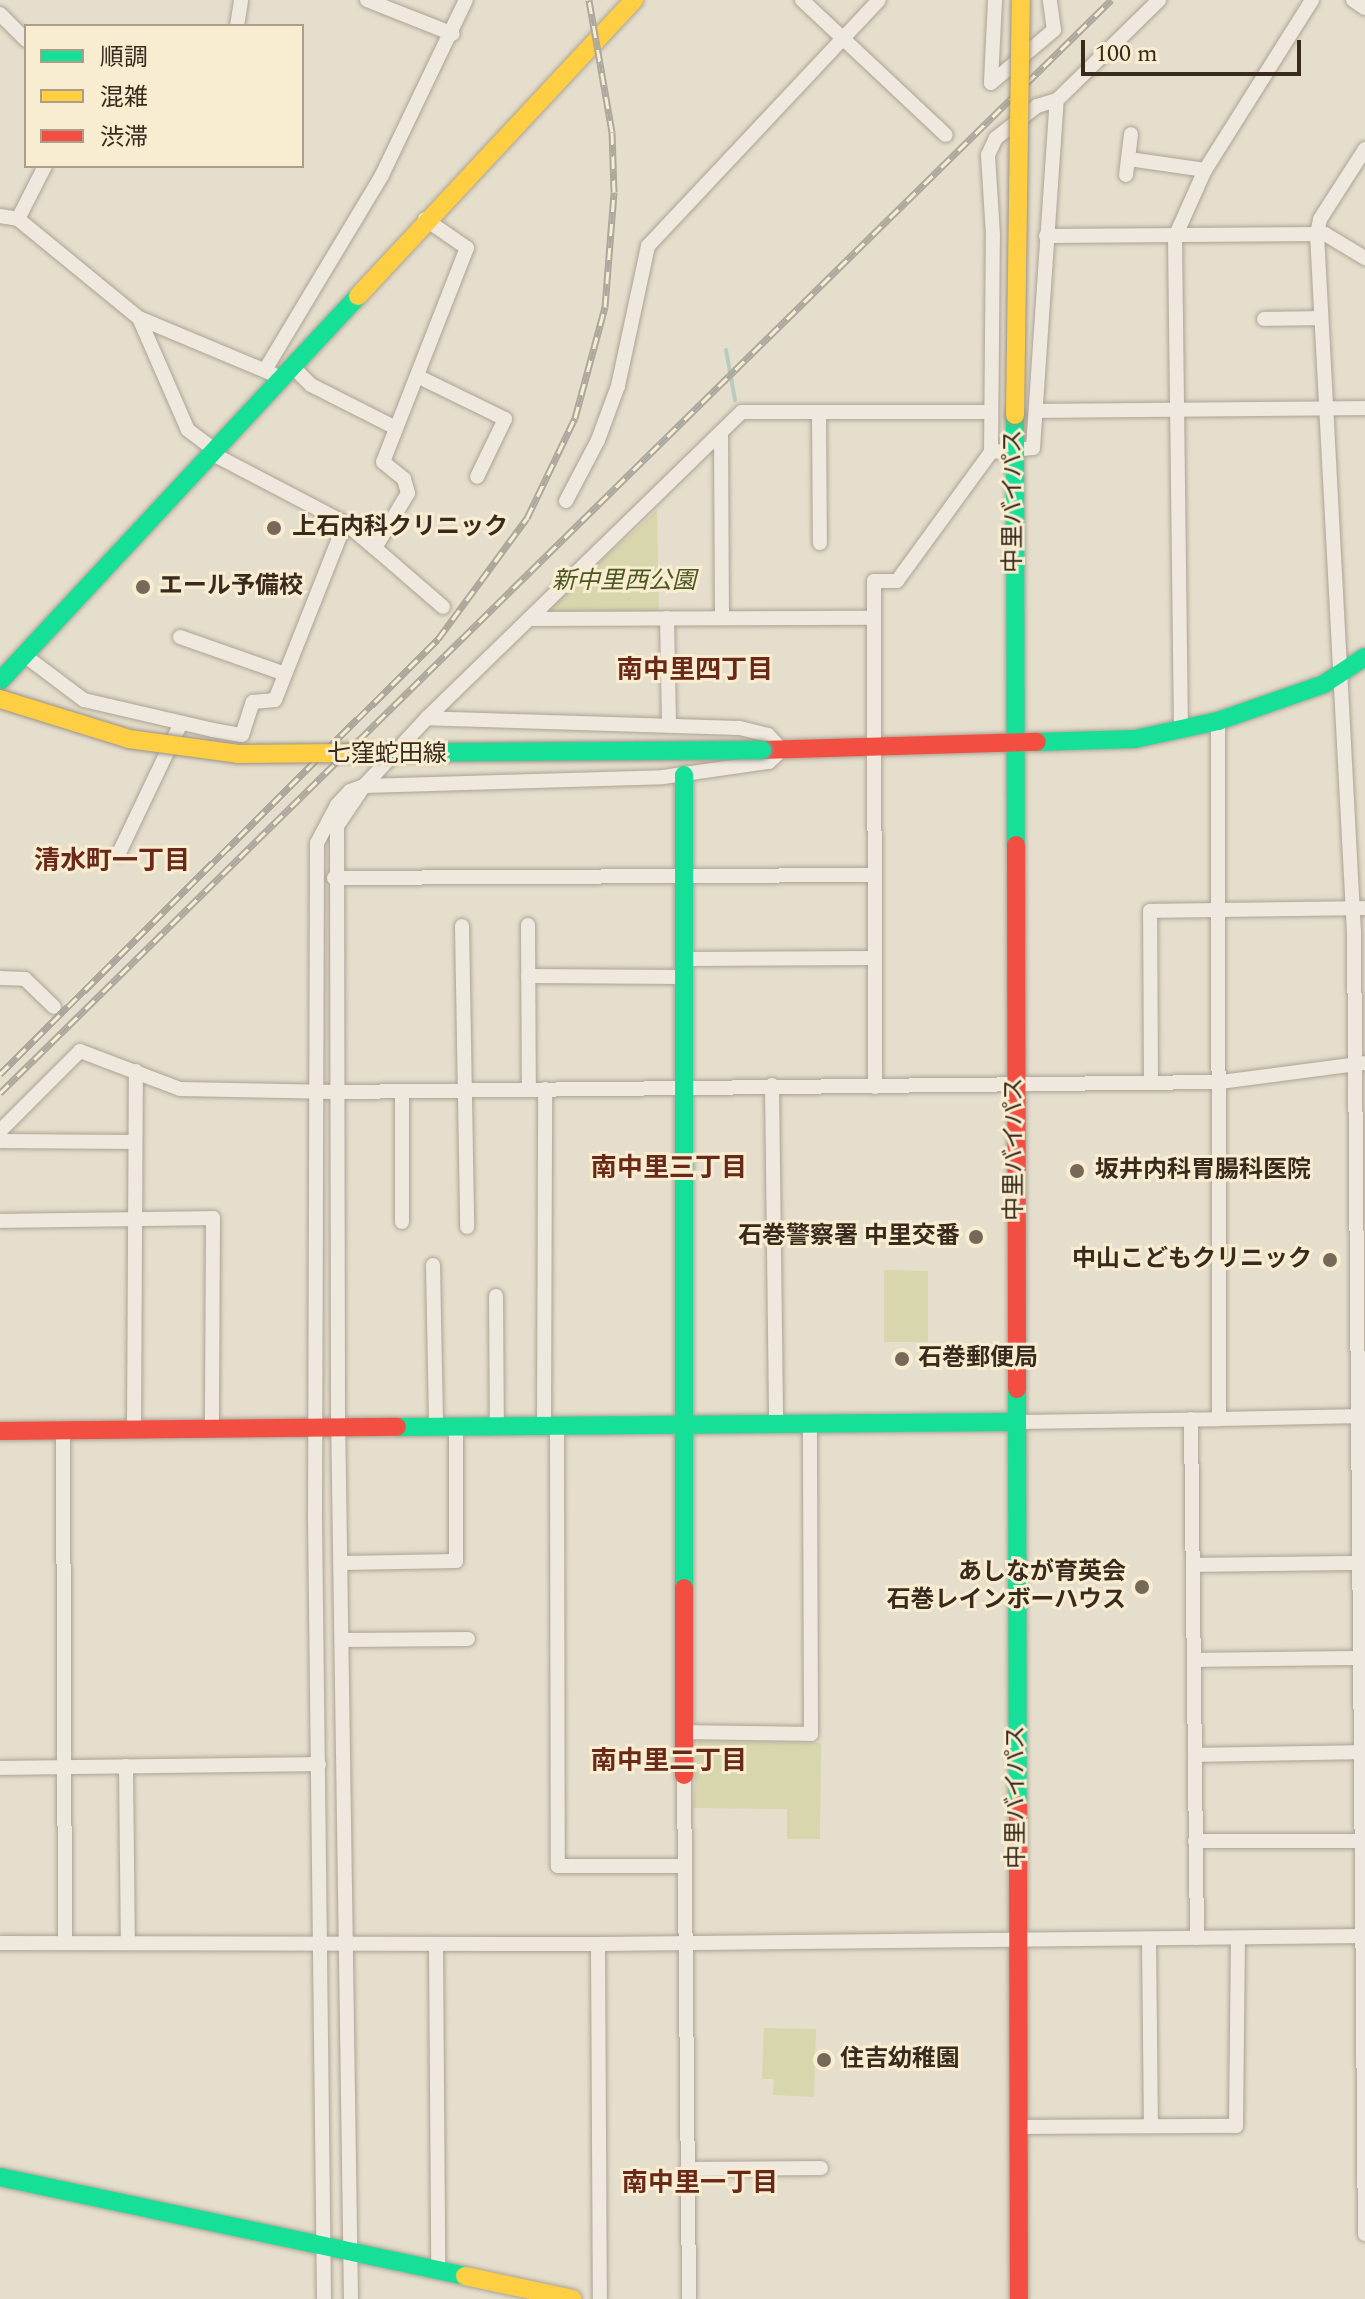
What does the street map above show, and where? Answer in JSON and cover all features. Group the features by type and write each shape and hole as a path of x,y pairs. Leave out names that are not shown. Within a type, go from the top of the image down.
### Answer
{"street":[{"path":"237,24 241,0"},
{"path":"367,0 453,34"},
{"path":"265,370 382,175 453,34 466,0"},
{"path":"802,0 946,135"},
{"path":"566,501 598,440 618,386 648,246 879,0"},
{"path":"995,0 991,83 1054,30 1050,0"},
{"name":"中里バイパス","path":"1019,2299 1014,745 1021,0"},
{"path":"875,1087 874,581 897,581 991,452 993,235 988,155 996,138 1037,106 1057,100 1159,0"},
{"path":"1181,730 1175,237 1205,170 1312,0"},
{"path":"1353,0 1365,8"},
{"path":"0,681 289,373 425,219 630,2"},
{"path":"0,14 24,38"},
{"path":"991,452 1033,448 1057,100"},
{"path":"1126,175 1131,134"},
{"path":"1365,149 1320,219 1317,234 1341,673 1359,909 1365,2234"},
{"path":"1129,159 1205,170"},
{"path":"18,219 44,168"},
{"path":"0,216 18,219 139,318 265,370 289,373 394,427"},
{"path":"375,548 408,493 404,479 383,462 394,427 467,248 425,219"},
{"path":"1046,236 1317,234 1336,239 1365,258"},
{"path":"139,318 188,430 213,451 345,523 443,607"},
{"path":"1264,319 1321,318"},
{"path":"417,376 505,419 477,477"},
{"path":"1037,411 1365,408"},
{"path":"351,2299 339,1427 334,878 337,826 364,786 427,718 742,412 991,412"},
{"path":"819,412 820,543"},
{"path":"721,434 722,617"},
{"path":"24,655 84,700 242,735 253,702 275,700 345,523"},
{"path":"667,618 669,723"},
{"path":"531,619 873,618"},
{"path":"180,637 285,674"},
{"name":"七窪蛇田線","path":"0,699 129,739 238,754 1014,745 1111,742 1218,721 1341,673 1365,657"},
{"path":"324,2299 316,1427 317,843 337,805 350,791 364,786 684,775 769,762 782,750 768,735 739,728 669,723 427,718"},
{"path":"1218,721 1221,1082 1219,1419"},
{"path":"119,853 181,723"},
{"path":"684,775 683,1866 688,1943 689,2299"},
{"path":"334,878 874,875"},
{"path":"1151,1083 1150,911 1359,909"},
{"path":"528,925 529,1090"},
{"path":"462,926 467,1227"},
{"path":"528,976 875,958"},
{"path":"0,978 25,979 54,1007"},
{"path":"0,1131 80,1051 180,1089 315,1092 1221,1082 1360,1065"},
{"path":"134,1430 136,1071"},
{"path":"772,1085 776,1425"},
{"path":"545,1089 558,1866 683,1866"},
{"path":"402,1091 402,1222"},
{"path":"0,1141 135,1142"},
{"path":"0,1221 213,1218 212,1429"},
{"path":"433,1265 436,1426"},
{"path":"496,1296 497,1427"},
{"path":"0,1431 776,1425 1360,1416"},
{"path":"1191,1419 1197,1938"},
{"path":"685,1732 811,1734 810,1424"},
{"path":"343,1563 456,1561 456,1426"},
{"path":"63,1431 65,1943"},
{"path":"1194,1565 1362,1563"},
{"path":"344,1640 468,1639"},
{"path":"1194,1660 1362,1658"},
{"path":"1195,1755 1363,1752"},
{"path":"0,1768 319,1764"},
{"path":"126,1766 128,1943"},
{"path":"1195,1841 1363,1841"},
{"path":"0,1943 319,1941 598,1944 1365,1936"},
{"path":"1019,2127 1236,2126 1238,1938"},
{"path":"1149,1940 1151,2126"},
{"path":"436,1944 438,2270"},
{"path":"598,1944 600,2299"},
{"path":"687,2169 821,2168"},
{"path":"0,2177 573,2299"}],"green space":[{"name":"新中里西公園","path":"657,510 659,614 540,616"},
{"path":"884,1270 928,1271 928,1342 884,1342"},
{"path":"698,1741 821,1743 820,1839 787,1839 787,1809 693,1808"},
{"path":"764,2028 816,2029 814,2097 773,2095 774,2079 762,2079"}],"waterway":[{"path":"726,350 735,400"}],"railway":[{"path":"0,1074 438,639 527,518 575,418 605,307 614,192 612,132 589,0"},
{"path":"0,1093 1111,0"}],"traffic: fast":[{"path":"0,681 358,296"},
{"path":"1015,415 1016,845"},
{"path":"1037,742 1135,739 1218,721 1324,684 1365,657"},
{"path":"344,753 762,750"},
{"path":"684,775 684,1588"},
{"path":"1017,1389 1018,1805"},
{"path":"397,1427 1016,1422"},
{"path":"0,2177 465,2276"}],"traffic: slow":[{"path":"358,296 634,0"},
{"path":"1015,415 1021,0"},
{"path":"0,699 129,739 238,754 344,753"},
{"path":"465,2276 573,2299"}],"traffic: jam":[{"path":"762,750 1037,742"},
{"path":"1016,845 1017,1389"},
{"path":"0,1431 397,1427"},
{"path":"684,1588 684,1775"},
{"path":"1018,1805 1019,2299"}],"place":[{"name":"上石内科クリニック","path":"274,528"},
{"name":"エール予備校","path":"143,587"},
{"name":"坂井内科胃腸科医院","path":"1077,1171"},
{"name":"石巻警察署 中里交番","path":"976,1237"},
{"name":"中山こどもクリニック","path":"1330,1260"},
{"name":"石巻郵便局","path":"902,1359"},
{"name":"あしなが育英会 石巻レインボーハウス","path":"1142,1587"},
{"name":"住吉幼稚園","path":"824,2060"}],"district":[{"name":"南中里四丁目","path":"695,671"},
{"name":"清水町一丁目","path":"112,862"},
{"name":"南中里三丁目","path":"669,1169"},
{"name":"南中里二丁目","path":"669,1762"},
{"name":"南中里一丁目","path":"700,2184"}]}
